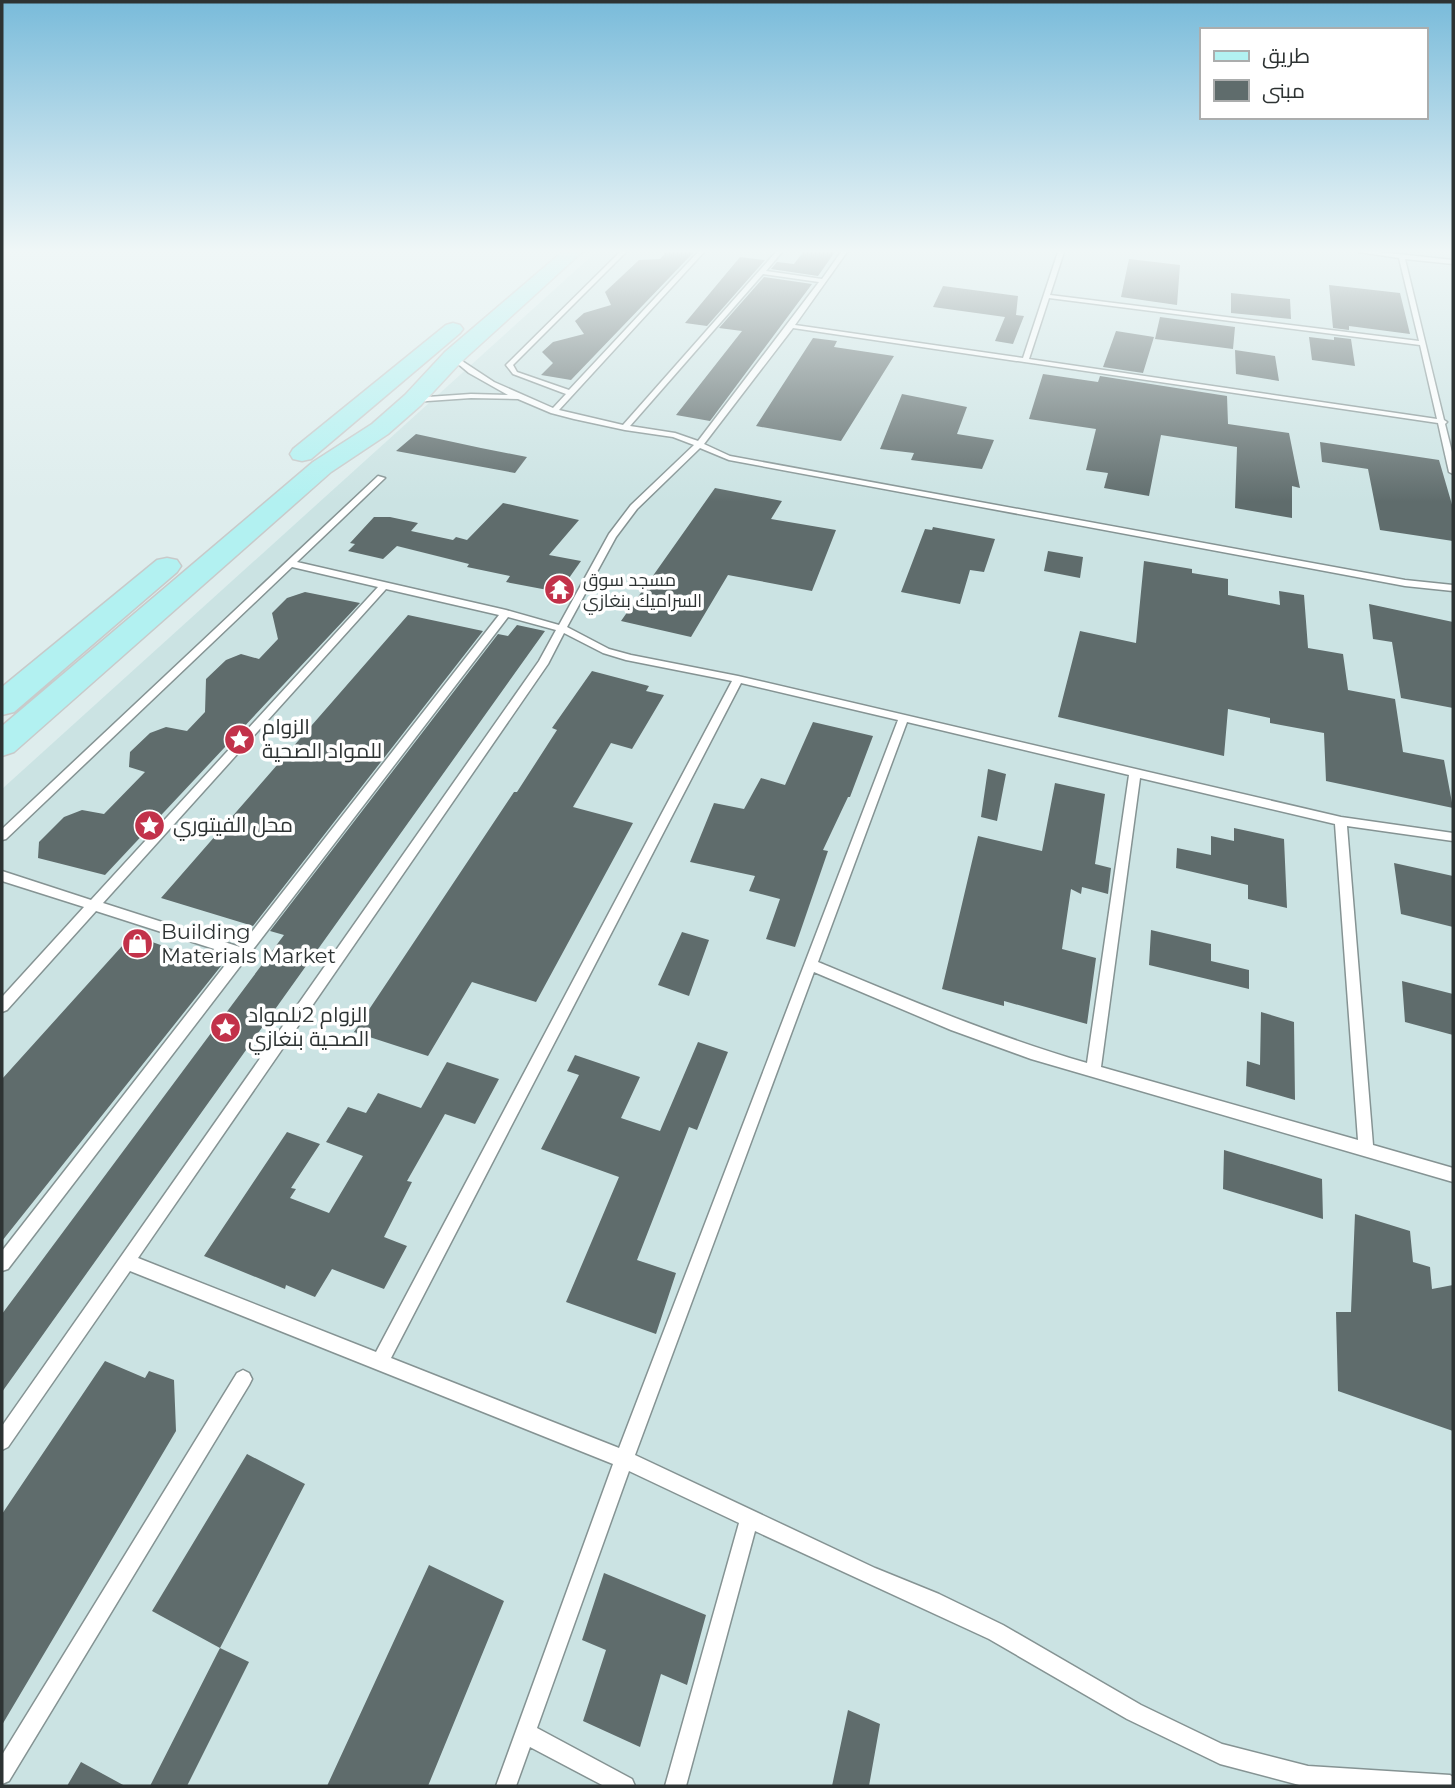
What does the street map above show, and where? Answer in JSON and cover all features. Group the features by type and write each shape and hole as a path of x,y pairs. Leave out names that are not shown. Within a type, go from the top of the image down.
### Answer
{"main road":[{"path":"248,499 445,335"},
{"path":"2,744 322,467 380,429 479,335"},
{"path":"2,704 184,552"}],"lane":[{"path":"539,335 509,365 515,373 569,393"},
{"path":"554,411 623,335"},
{"path":"625,428 707,335"},
{"path":"2,1441 536,673 563,629 612,536 634,507 699,445 784,335"},
{"path":"854,335 1443,422"},
{"path":"1026,361 1034,335"},
{"path":"1350,335 1423,345"},
{"path":"1421,335 1453,472"},
{"path":"453,358 520,397 554,411 625,428 673,435 729,458 1405,583 1453,588"},
{"path":"413,400 471,396 520,397"},
{"path":"2,836 381,478"},
{"path":"292,564 506,613 563,629 606,651 630,658 738,680 1341,821 1453,837"},
{"path":"2,1006 384,585"},
{"path":"2,1263 506,613"},
{"path":"380,1362 738,680"},
{"path":"506,1786 624,1459 903,720"},
{"path":"1093,1071 1135,773"},
{"path":"1341,821 1366,1150"},
{"path":"2,876 243,953"},
{"path":"810,964 956,1026 1031,1053 1453,1175"},
{"path":"127,1262 624,1459 986,1627 1134,1712 1220,1754 1264,1768 1308,1777 1450,1786"},
{"path":"2,1774 243,1379"},
{"path":"675,1786 750,1519"},
{"path":"524,1733 625,1786"}],"shaded area":[{"path":"504,335 1453,335 1453,1786 2,1786 2,789"}],"building":[{"path":"578,335 614,335 571,380 541,375 553,363 542,352 553,342"},
{"path":"739,335 774,335 710,421 676,415"},
{"path":"997,335 1016,335 1013,344 995,341"},
{"path":"1114,335 1154,337 1143,373 1103,367"},
{"path":"1156,335 1234,335 1233,349 1155,339"},
{"path":"1309,337 1351,339 1355,366 1312,360"},
{"path":"813,338 837,341 834,347 894,356 841,441 756,426"},
{"path":"1235,350 1275,356 1279,381 1236,374"},
{"path":"1043,374 1098,382 1100,376 1227,396 1228,424 1289,433 1300,488 1292,486 1292,518 1235,508 1237,447 1161,435 1149,496 1104,488 1108,473 1086,470 1096,429 1029,419"},
{"path":"902,394 967,407 957,434 994,440 982,469 911,460 914,453 880,449"},
{"path":"416,434 527,457 515,473 396,451"},
{"path":"1320,442 1439,460 1453,508 1453,541 1380,530 1368,469 1322,462"},
{"path":"715,488 782,501 771,519 836,530 812,591 728,575 691,637 621,621"},
{"path":"503,503 579,520 549,555 581,561 562,588 553,591 506,582 510,576 467,567 469,564 397,546 383,559 348,551 355,544 350,543 374,517 390,517 418,523 411,531 453,540 456,537 467,540"},
{"path":"933,527 995,539 984,572 970,570 960,604 901,592 925,529 932,530"},
{"path":"1048,551 1083,557 1080,578 1044,571"},
{"path":"1144,561 1192,569 1192,573 1228,579 1228,595 1280,605 1279,591 1304,595 1308,648 1343,654 1348,690 1395,699 1403,752 1444,760 1453,808 1326,781 1324,733 1270,723 1270,718 1228,709 1224,756 1058,717 1080,631 1136,643"},
{"path":"305,592 360,603 105,875 38,858 39,842 64,817 82,810 104,814 145,772 129,767 130,752 150,733 166,727 187,731 205,712 206,679 226,660 241,654 259,659 278,639 272,613 287,598"},
{"path":"1369,604 1453,622 1453,708 1401,698 1392,642 1373,639"},
{"path":"408,615 483,631 253,926 161,898"},
{"path":"517,625 545,631 2,1392 2,1314 284,935 270,931 498,634 508,636"},
{"path":"592,671 649,686 646,691 664,695 632,749 611,743 573,807 633,823 536,1002 472,982 428,1056 354,1032 514,792 517,792 557,730 552,728"},
{"path":"813,722 873,736 850,797 823,850 828,851 795,947 766,939 780,899 749,891 755,876 690,862 714,803 744,809 761,778 785,785"},
{"path":"988,769 1006,774 997,821 981,817"},
{"path":"1055,783 1105,794 1095,864 1111,868 1108,894 1082,887 1081,894 1071,889 1062,949 1096,958 1087,1024 1004,1001 1004,1006 942,989 978,836 1042,851"},
{"path":"1234,828 1284,839 1287,908 1248,899 1248,885 1176,868 1177,848 1211,855 1211,836 1234,841"},
{"path":"1394,863 1453,876 1453,927 1401,914"},
{"path":"1151,930 1211,944 1211,961 1249,970 1249,989 1149,965"},
{"path":"682,932 709,940 689,996 658,985"},
{"path":"132,935 221,966 2,1241 2,1079"},
{"path":"1402,981 1453,994 1453,1035 1405,1022"},
{"path":"1261,1012 1294,1022 1295,1100 1246,1086 1247,1061 1260,1065"},
{"path":"698,1042 728,1052 697,1130 689,1127 637,1260 676,1273 656,1334 566,1302 619,1177 541,1149 579,1075 567,1071 575,1055 640,1077 621,1118 660,1131"},
{"path":"447,1062 499,1079 475,1124 445,1114 407,1181 412,1182 384,1237 407,1246 384,1289 332,1269 315,1297 286,1285 285,1289 204,1256 287,1132 320,1144 291,1188 296,1189 290,1198 329,1213 363,1156 326,1142 348,1107 366,1113 378,1093 421,1108"},
{"path":"1224,1150 1322,1179 1323,1219 1223,1189"},
{"path":"1355,1214 1410,1231 1413,1262 1430,1267 1432,1289 1453,1285 1453,1431 1338,1391 1336,1312 1351,1312"},
{"path":"105,1361 145,1378 149,1371 174,1380 176,1431 2,1725 2,1514"},
{"path":"247,1454 305,1484 220,1648 152,1611"},
{"path":"429,1565 504,1601 428,1786 327,1786"},
{"path":"604,1573 706,1615 687,1685 661,1674 640,1747 583,1721 606,1650 582,1640"},
{"path":"220,1648 249,1662 187,1786 150,1786"},
{"path":"848,1710 880,1724 869,1786 832,1786"},
{"path":"81,1762 125,1786 67,1786"}],"place":[{"name":"مسجد سوق السراميك بنغازي","path":"560,590"},
{"name":"الزوام للمواد الصحية","path":"239,739"},
{"name":"محل الفيتوري","path":"150,825"},
{"name":"Building Materials Market","path":"138,944"},
{"name":"الزوام 2للمواد الصحية بنغازي","path":"225,1027"}]}
